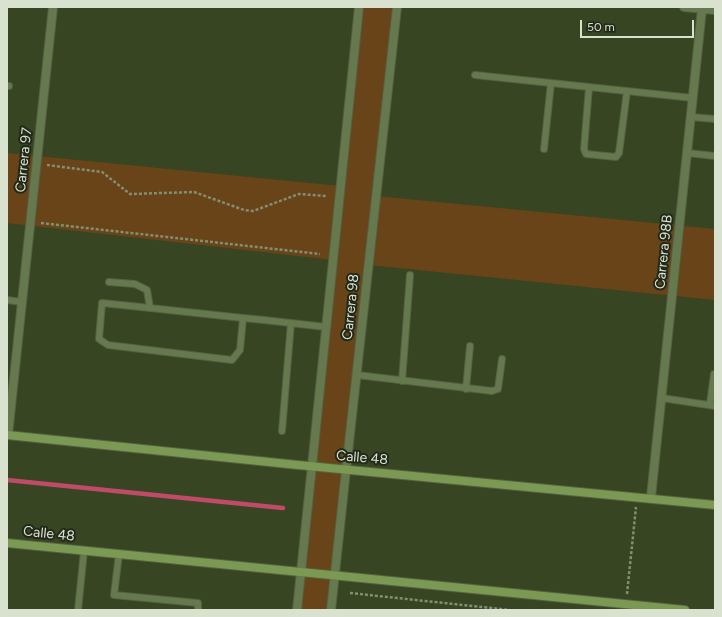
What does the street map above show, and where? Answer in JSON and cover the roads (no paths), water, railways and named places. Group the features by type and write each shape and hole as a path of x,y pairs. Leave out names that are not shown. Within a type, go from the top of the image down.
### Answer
{"main road":[{"name":"Calle 48","path":"7,435 346,470 638,496 715,505"},
{"name":"Calle 48","path":"7,543 626,603 639,607 685,610"}],"street":[{"name":"Carrera 97","path":"7,435 53,7"},
{"name":"Carrera 98","path":"297,610 359,7"},
{"name":"Carrera 98","path":"331,610 397,7"},
{"path":"684,7 715,10"},
{"name":"Carrera 98B","path":"651,498 702,9"}],"lane":[{"path":"475,75 693,98"},
{"path":"544,149 551,83"},
{"path":"589,87 584,149 586,154 616,157 619,153 627,91"},
{"path":"691,117 715,119"},
{"path":"687,153 715,156"},
{"path":"402,381 410,275"},
{"path":"109,282 135,284 147,290 150,308"},
{"path":"7,300 22,302"},
{"path":"243,318 240,350 232,360 108,345 99,339 102,303 291,323 326,327"},
{"path":"282,431 291,323"},
{"path":"466,389 470,346"},
{"path":"357,375 492,391 498,389 502,359"},
{"path":"662,398 713,405 714,374"},
{"path":"78,610 84,551"},
{"path":"119,554 114,595 198,604 198,610"}],"waterway":[{"path":"7,480 283,508"}]}
